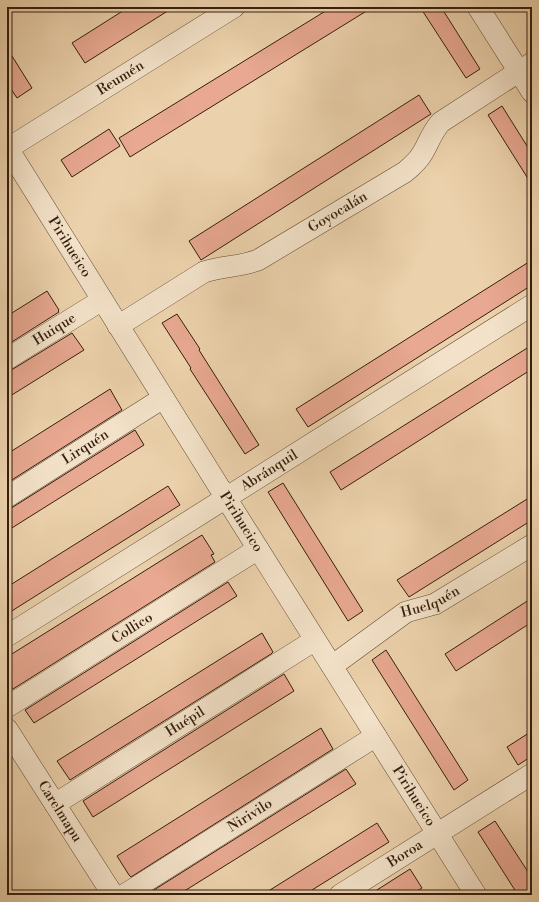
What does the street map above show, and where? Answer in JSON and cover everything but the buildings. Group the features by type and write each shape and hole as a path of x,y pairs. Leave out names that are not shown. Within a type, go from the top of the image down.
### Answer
{"street":[{"name":"Reumén","path":"7,148 234,7"},
{"path":"478,7 525,67 532,92"},
{"name":"Goyocalán","path":"118,326 204,272 216,268 240,265 258,260 404,172 417,161 425,149 432,133 441,122 525,67"},
{"name":"Pirihueico","path":"7,148 476,895"},
{"name":"Huique","path":"7,359 102,300"},
{"name":"Abránquil","path":"7,636 532,305"},
{"name":"Lirquén","path":"7,497 164,398"},
{"name":"Huelquén","path":"332,666 406,612 435,604 532,544"},
{"name":"Collico","path":"7,707 258,549"},
{"name":"Huépil","path":"55,804 315,640"},
{"name":"Carelmapu","path":"7,729 113,895"},
{"name":"Nirivilo","path":"124,895 376,736"},
{"name":"Boroa","path":"340,895 532,774"}]}
